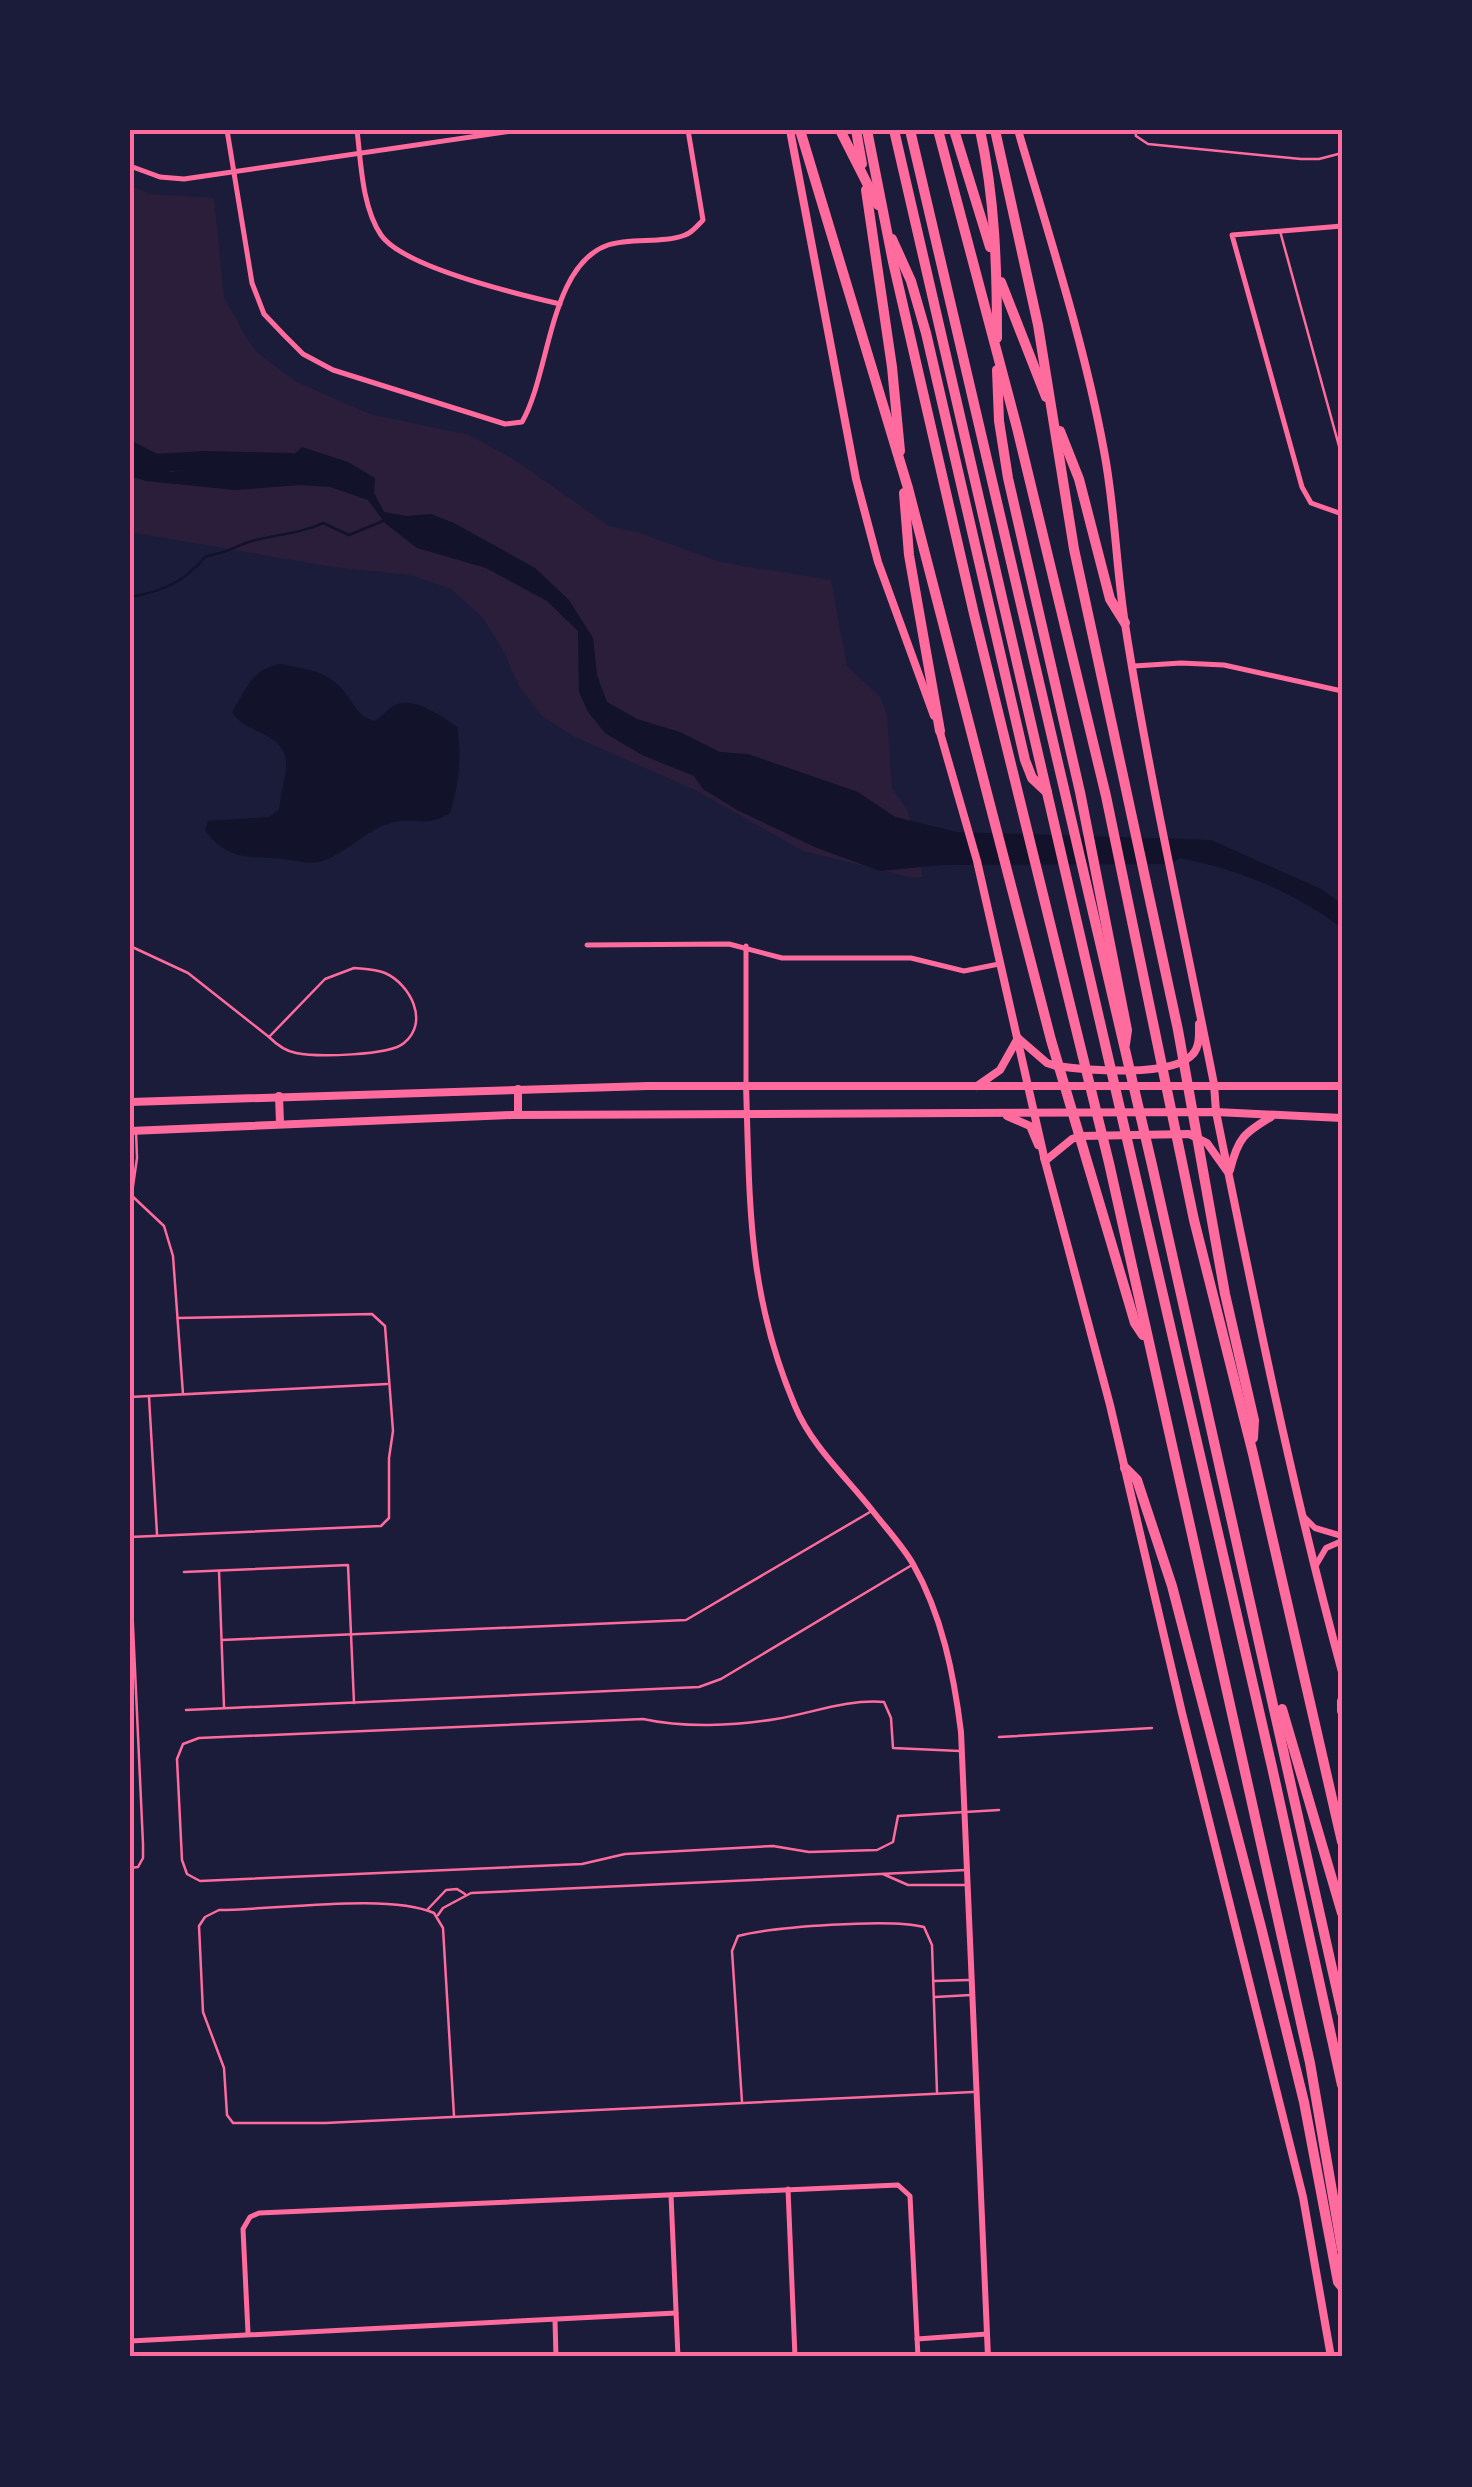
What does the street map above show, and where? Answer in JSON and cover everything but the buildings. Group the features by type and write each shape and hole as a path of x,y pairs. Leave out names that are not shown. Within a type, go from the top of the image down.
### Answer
{"highway":[{"path":"800,130 927,558 1051,1040 1135,1323 1148,1343"},
{"path":"840,130 911,281 1025,760 1032,778 1048,792"},
{"path":"856,130 892,367 910,555 940,731"},
{"path":"867,130 892,262 1109,1163 1310,2064 1342,2249"},
{"path":"894,130 1342,2086"},
{"path":"910,130 1254,1607 1342,2014"},
{"path":"938,130 1017,428 1106,796 1182,1169 1253,1454 1342,1842"},
{"path":"954,130 1009,308 1080,479 1110,599 1125,624"},
{"path":"980,130 989,170 997,287 999,421 1008,478 1103,899 1127,1030 1124,1051"},
{"path":"995,130 1038,326 1074,548 1178,1030 1225,1294 1254,1420 1253,1454"},
{"path":"1124,1468 1137,1480 1177,1603 1304,2102 1342,2287"},
{"path":"1254,1607 1342,1913"},
{"path":"1342,1701 1342,1711"}],"main road":[{"path":"790,130 856,479 897,618 940,731 986,895 1046,1161 1303,2197 1330,2357"},
{"path":"1018,130 1077,334 1104,450 1125,624 1214,1084 1216,1112 1314,1571 1342,1672"},
{"path":"1018,1038 1056,1066 1164,1068 1185,1061 1198,1048 1199,1010"},
{"path":"977,1086 1000,1070 1018,1038"},
{"path":"130,1102 746,1085 1342,1086"},
{"path":"518,1089 518,1115"},
{"path":"279,1096 280,1123"},
{"path":"133,1131 518,1115 1216,1112 1342,1118"},
{"path":"998,1113 1030,1126 1046,1161"},
{"path":"1229,1174 1236,1145 1248,1130 1273,1116"},
{"path":"1046,1161 1066,1142 1081,1136 1188,1134 1207,1142 1229,1174"}],"street":[{"path":"227,130 252,283 264,314 303,354 332,370 506,424 522,422 532,404 560,304 579,263 607,246 687,235 704,220 688,130"},
{"path":"357,130 370,207 382,236 402,253 460,276 560,304"},
{"path":"130,166 170,178 234,173 518,130"},
{"path":"1342,226 1232,235 1302,487 1312,503 1342,514"},
{"path":"1134,666 1224,665 1342,691"},
{"path":"586,945 746,946 782,958 911,958 964,971 1002,964"},
{"path":"746,946 748,1206 753,1262 765,1321 796,1409 821,1448 913,1564 942,1635 955,1684 962,1751 988,2357"},
{"path":"1302,1515 1315,1528 1342,1539"},
{"path":"1314,1571 1326,1548 1342,1539"},
{"path":"248,2333 244,2229 254,2214 898,2184 910,2196 918,2357"},
{"path":"788,2189 795,2357"},
{"path":"671,2194 678,2357"},
{"path":"130,2340 676,2313"},
{"path":"554,2320 556,2357"},
{"path":"918,2339 987,2334"}],"lane":[{"path":"1135,130 1136,136 1148,144 1301,159 1336,157 1342,153"},
{"path":"1279,229 1342,457"},
{"path":"130,946 155,954 188,973 278,1046 302,1054 396,1048 413,1032 414,1002 384,972 354,968 339,971 324,979 270,1037"},
{"path":"133,1131 137,1158 131,1194 164,1226 173,1256 183,1394"},
{"path":"130,1537 381,1526 389,1518 388,1458 393,1432 385,1326 372,1314 178,1318"},
{"path":"130,1397 388,1384"},
{"path":"149,1396 157,1536"},
{"path":"222,1640 686,1620 873,1511"},
{"path":"130,1562 143,1844 143,1858 138,1867 130,1868"},
{"path":"186,1710 699,1687 721,1679 913,1564"},
{"path":"184,1572 348,1565 354,1704"},
{"path":"219,1570 224,1709"},
{"path":"962,1751 893,1748 888,1709 884,1702 873,1701 759,1720 676,1724 643,1718 199,1738 183,1744 178,1752 184,1868 192,1878 200,1880 582,1864 625,1854 773,1846 809,1852 877,1850 893,1842 898,1816 999,1810"},
{"path":"999,1736 1152,1728"},
{"path":"437,1916 466,1895 966,1870"},
{"path":"881,1874 908,1886 966,1885"},
{"path":"428,1910 446,1890 457,1889 466,1895"},
{"path":"454,2116 443,1928 437,1916 401,1904 370,1904 220,1910 205,1917 199,1926 203,2012 224,2068 227,2115 233,2123 325,2123 974,2092"},
{"path":"742,2102 732,1951 738,1936 758,1931 911,1923 924,1926 932,1945 936,2094"},
{"path":"933,1981 970,1980"},
{"path":"934,1997 971,1995"},
{"path":"130,2052 131,2118"}],"shaded area":[{"path":"130,185 149,194 214,198 224,297 258,353 295,381 370,414 469,435 515,460 609,526 720,562 831,580 847,666 880,697 887,714 892,788 908,811 923,877 913,878 803,851 695,790 575,737 542,716 519,686 483,618 451,589 411,575 332,567 130,532"},
{"path":"302,447 348,462 375,478 374,493 384,512 406,516 431,514 535,568 569,600 593,638 597,675 607,702 637,719 680,732 720,752 748,754 858,792 895,817 957,832 1211,840 1321,889 1342,904 1342,928 1305,903 1265,884 1180,858 1171,864 942,865 880,871 817,848 737,810 703,789 694,776 642,755 605,733 588,712 579,692 578,631 547,601 486,568 417,548 385,523 368,500 330,487 235,490 130,476 130,456 170,472 289,459"},
{"path":"281,664 328,677 369,719 375,721 395,705 411,703 428,708 457,727 459,771 450,813 434,820 390,823 318,862 243,856 214,841 205,830 208,821 269,817 279,810 285,773 281,747 238,720 232,712 257,675"}],"waterway":[{"path":"130,450 155,463 291,462"},
{"path":"130,597 172,584 206,556 252,541 323,523 349,535 383,521"}]}
